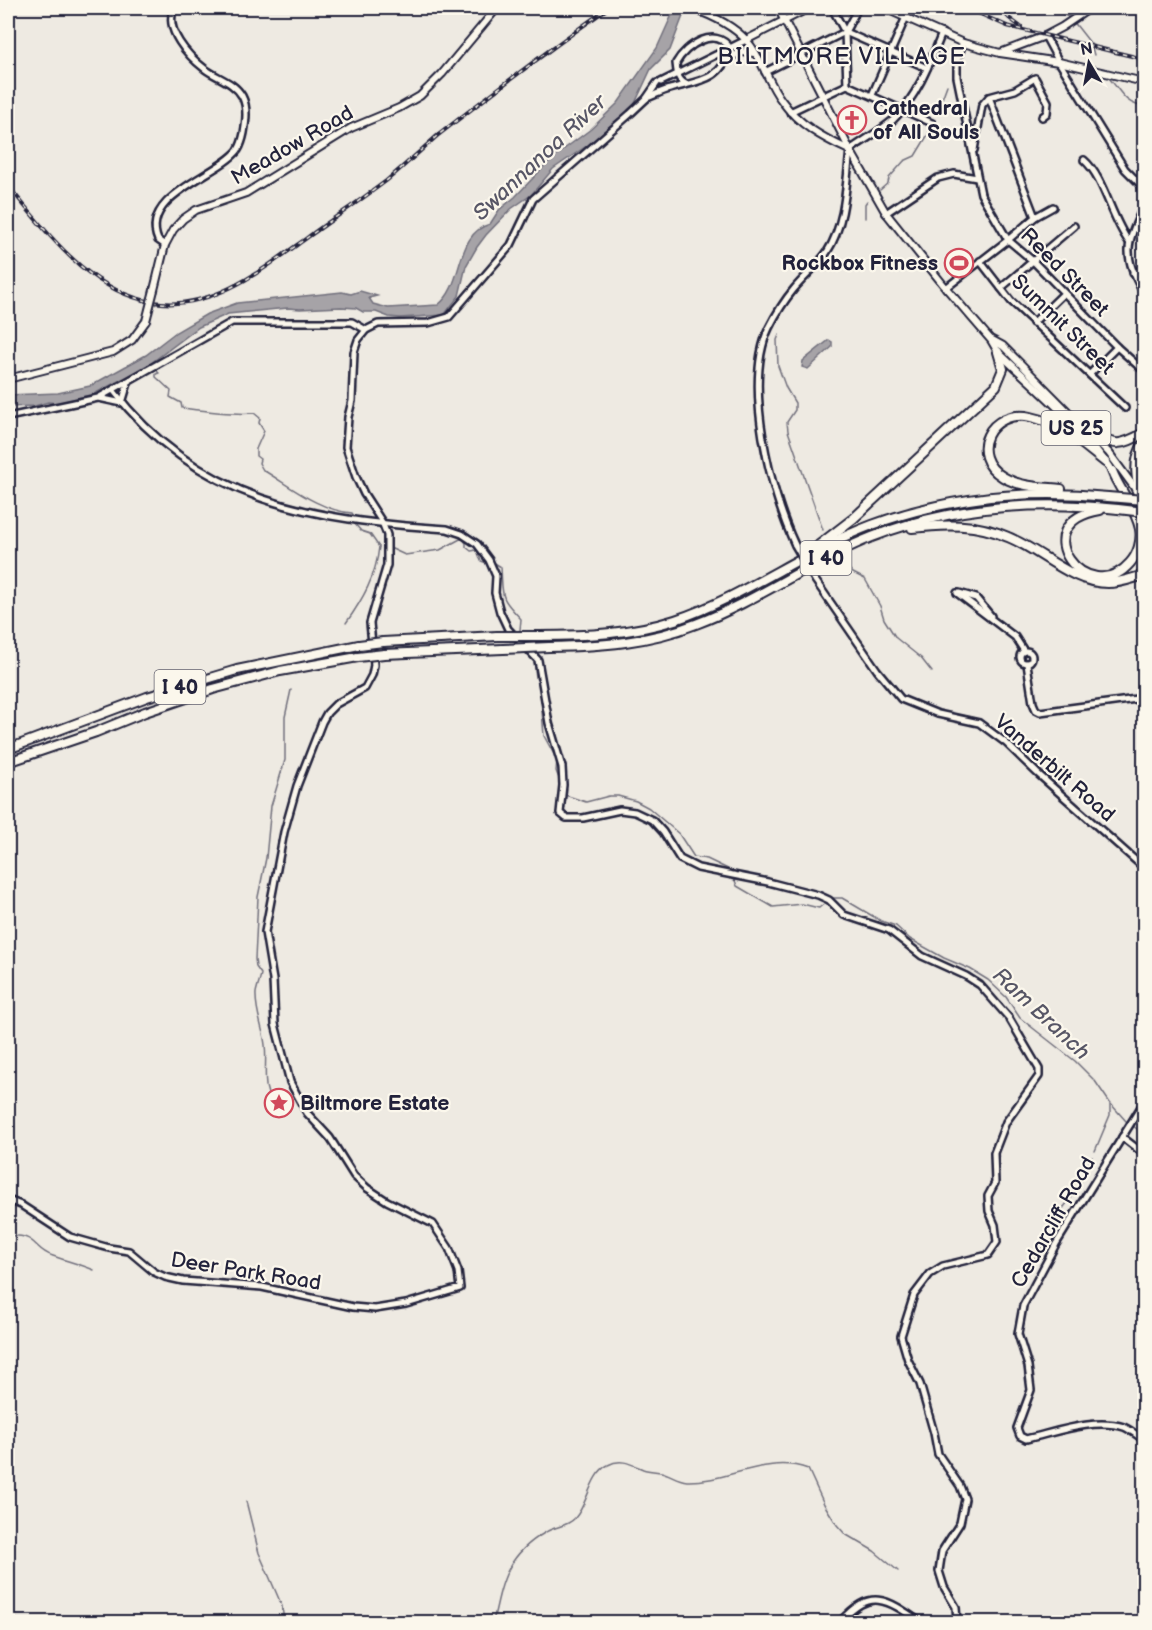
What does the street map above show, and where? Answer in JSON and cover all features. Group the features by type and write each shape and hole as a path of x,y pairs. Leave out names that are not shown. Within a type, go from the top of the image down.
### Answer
{"highway":[{"path":"805,556 854,518 996,386 1003,369 998,352"},
{"path":"1089,495 1067,489 1022,484 1002,476 996,472 987,457 985,444 989,431 994,424 1007,417 1031,417 1068,433 1105,462"},
{"path":"1091,433 1115,444 1126,443 1144,433"},
{"path":"1144,444 1139,452 1135,468 1144,506"},
{"path":"1112,471 1139,528 1140,541 1137,552 1126,567 1118,572 1101,576 1082,572 1074,567 1066,555 1064,541 1067,528 1083,514 1115,509"},
{"name":"I 40","path":"8,749 147,697 237,670 359,645 497,636 617,633 676,619 714,604 805,556 871,526 948,503 988,496 1028,494 1089,495 1144,506"},
{"name":"I 40","path":"8,762 213,689 280,671 384,654 619,644 677,631 723,612 837,553 893,530 936,517 994,507 1053,505 1115,509 1144,506"},
{"path":"893,530 945,524 973,526 1020,542 1065,570 1089,581 1111,584 1144,574"}],"main road":[{"name":"Meadow Road","path":"8,379 113,352 132,340 146,321 165,245 174,227 191,213 246,192 351,128 399,108 420,96 442,74 496,8"},
{"path":"691,8 722,21 746,40 778,96 790,111 818,134 850,150"},
{"path":"778,8 850,150"},
{"path":"746,40 809,8"},
{"path":"884,8 963,43 1000,53 1059,62 1144,82"},
{"path":"1000,53 1046,36 1090,8"},
{"path":"728,59 736,52 755,54"},
{"name":"US 25","path":"850,150 886,213 991,340 998,352 1065,416 1105,462 1144,528"},
{"name":"US 25","path":"991,340 1003,346 1091,433 1118,464 1144,506"}],"street":[{"path":"165,245 158,240 155,230 163,207 173,196 236,152 243,139 246,115 244,101 237,89 200,65 178,38 171,23 174,8"},
{"path":"832,8 845,32 847,85"},
{"path":"765,72 845,32 858,8"},
{"path":"872,95 906,17"},
{"path":"845,32 927,68"},
{"path":"850,150 893,119 902,109 918,87 942,33"},
{"path":"1046,36 1059,62 1125,169 1144,188"},
{"path":"646,99 664,90 687,84 706,79 716,75 728,59 730,48 726,42 717,39 702,40 689,45 676,63 677,74 681,81 687,84"},
{"path":"382,522 364,494 346,447 352,401 354,351 358,340 366,330 378,324 428,323 449,316 511,245 533,199 646,99 659,82 746,40"},
{"name":"Reed Street","path":"963,43 957,60 957,77 981,194 1008,240 1033,261 1144,371"},
{"path":"973,154 982,105 989,98 1015,90 1035,78 1048,102 1047,113 1042,117"},
{"path":"790,111 847,85 932,123"},
{"path":"989,98 1035,217"},
{"name":"Vanderbilt Road","path":"850,150 846,191 834,236 827,252 795,288 777,313 765,338 760,357 761,413 767,462 777,500 795,545 815,580 901,699 938,714 979,723 1006,743 1144,868"},
{"path":"1084,160 1094,171 1120,229 1129,242"},
{"path":"886,213 938,178 954,174 977,178"},
{"path":"1144,205 1129,242 1129,259 1133,273 1144,294"},
{"path":"946,288 1035,217 1053,207"},
{"path":"1001,288 1074,226"},
{"name":"Summit Street","path":"980,261 1011,302 1125,408"},
{"path":"1133,273 1144,269"},
{"path":"1034,323 1064,293"},
{"path":"8,417 98,398 128,382 156,363 232,322 352,322 366,330"},
{"path":"1090,374 1118,347"},
{"path":"122,403 128,382"},
{"path":"113,390 137,420 177,454 226,484 260,499 296,510 338,518 447,529 462,534 477,544 489,560 496,576 495,593 508,629 538,660 549,723 562,767 560,813 566,818 583,818 620,810 635,812 652,820 663,832 680,859 698,868 768,882 829,900 844,915 889,930 922,956 980,985 1009,1018 1039,1069 1039,1076 1006,1122 994,1152 995,1183 988,1196 997,1242 988,1255 943,1266 930,1274 914,1295 901,1336 911,1367 920,1384 938,1454 960,1486 965,1499 960,1523 942,1551 939,1571 944,1587 956,1607 957,1623"},
{"path":"98,398 122,403"},
{"path":"363,520 370,514 370,506"},
{"name":"Deer Park Road","path":"8,1200 21,1205 70,1237 129,1251 154,1272 174,1279 262,1287 353,1307 375,1309 406,1304 460,1288 458,1271 449,1248 433,1224 387,1201 354,1176 330,1138 307,1113 297,1098 290,1082 287,1063 275,1024 273,980 265,932 284,832 316,732 327,713 336,704 365,688 372,675 374,665 370,623 387,565 387,535 382,522"},
{"path":"994,620 976,598 957,593 1019,640 1024,651 1020,659 1027,664 1036,710 1040,712 1144,698"},
{"name":"Cedarcliff Road","path":"1144,1102 1056,1244 1023,1306 1018,1334 1028,1366 1031,1390 1017,1428 1020,1436 1026,1438 1100,1424 1125,1428 1144,1440"},
{"path":"1122,1137 1144,1154"},
{"path":"841,1621 852,1608 867,1601 882,1600 920,1623"}],"shaded area":[{"path":"675,8 686,8 670,50 651,69 630,114 618,119 588,145 553,169 531,195 511,209 486,235 466,266 459,296 444,315 400,318 341,307 288,308 228,314 199,327 147,366 94,394 57,403 8,407 8,395 58,393 90,386 146,355 176,332 207,314 237,303 342,292 351,294 360,291 377,296 369,298 373,304 388,308 438,305 447,296 470,238 490,224 499,210 515,197 552,158 591,129 618,103 657,48"},
{"path":"829,340 832,342 832,347 808,369 802,367 803,361"}],"waterway":[{"path":"1053,8 1070,18"},
{"path":"1073,21 1091,44 1094,55"},
{"path":"1108,77 1127,100 1144,107"},
{"path":"940,104 947,85"},
{"path":"880,190 904,161 915,156 932,128"},
{"path":"865,218 867,201"},
{"path":"779,335 777,340 778,366 786,388 795,403 795,410 787,422 788,431 823,530"},
{"name":"Ram Branch","path":"155,369 159,373 156,377 171,391 170,397 181,403 182,408 228,413 254,413 260,418 259,423 264,431 256,449 256,456 260,459 259,463 263,470 317,503 352,513 354,516"},
{"name":"Ram Branch","path":"354,523 361,531 370,534 379,547"},
{"name":"Ram Branch","path":"390,548 405,555 440,550 462,538 466,547 471,551 477,550 481,561 487,563"},
{"path":"346,623 368,587 379,547"},
{"path":"841,561 853,573 865,579 896,638 921,658 932,672"},
{"name":"Ram Branch","path":"493,562 501,567 504,596 509,606 521,619 522,634"},
{"name":"Ram Branch","path":"534,660 536,678 540,686 544,736 557,760 556,771 560,781 560,792"},
{"path":"277,1108 271,1101 266,1086 266,1053 256,999 261,974 256,967 255,959 258,897 266,858 271,806 285,760 285,717 291,690"},
{"name":"Ram Branch","path":"565,795 586,802 609,796 636,801 649,808 679,834 694,857 707,859 734,872"},
{"name":"Ram Branch","path":"734,878 737,886 773,907 802,904 819,908 825,903"},
{"name":"Ram Branch","path":"829,898 842,898 881,921 896,926 910,939 988,980 1006,997 1020,1018 1075,1061 1095,1081 1126,1121"},
{"path":"1095,1151 1110,1115 1110,1104"},
{"name":"Ram Branch","path":"1133,1126 1144,1134"},
{"path":"1026,1267 1041,1251 1046,1230 1078,1189 1092,1157"},
{"path":"8,1236 25,1237 46,1253 94,1270"},
{"path":"493,1622 503,1582 514,1560 533,1541 575,1518 597,1475 608,1465 617,1462 626,1462 645,1470 661,1472 687,1481 702,1480 763,1466 793,1465 808,1469 824,1504 837,1525 845,1534 874,1551 898,1571"},
{"path":"246,1501 259,1553 282,1606 284,1622"}],"railway":[{"path":"8,186 71,258 109,286 130,296 153,302 175,303 196,300 236,285 274,262 386,181 437,136 608,8"},
{"path":"967,8 1007,26 1144,59"},
{"path":"1000,8 1021,27"}],"place":[{"name":"Cathedral of All Souls","path":"852,120"},
{"name":"Rockbox Fitness","path":"959,263"},
{"name":"Biltmore Estate","path":"279,1103"}],"district":[{"name":"BILTMORE VILLAGE","path":"842,56"}],"water label":[{"name":"Swannanoa River","path":"539,157"}]}
